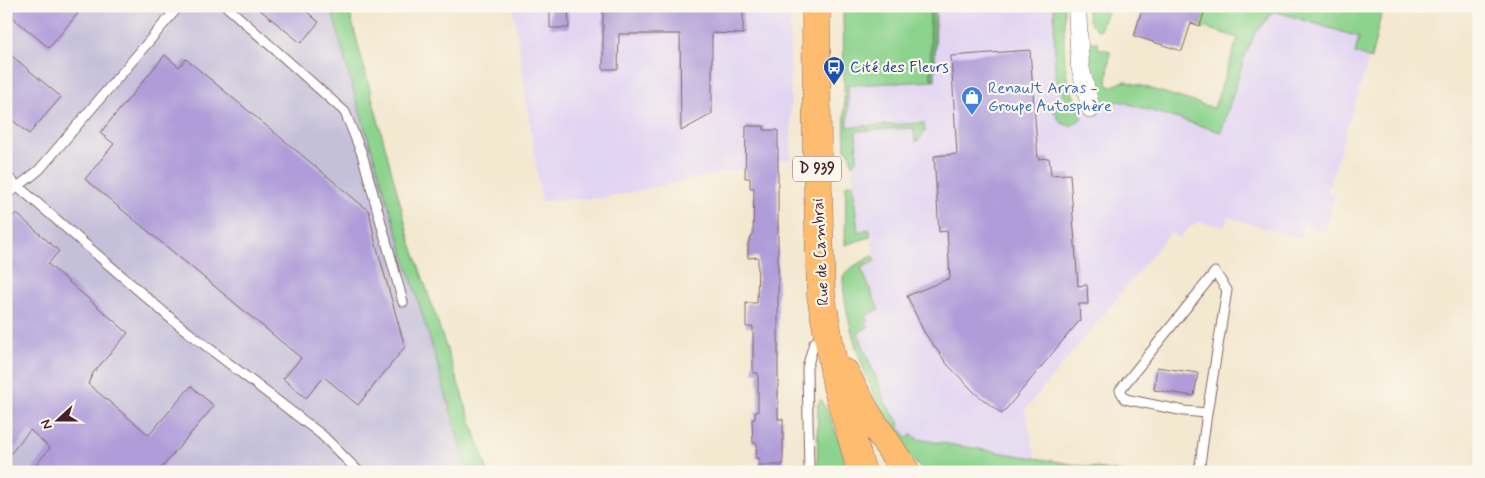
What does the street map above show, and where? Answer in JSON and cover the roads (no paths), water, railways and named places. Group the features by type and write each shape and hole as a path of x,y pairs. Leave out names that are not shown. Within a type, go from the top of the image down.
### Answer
{"main road":[{"name":"Rue de Cambrai","path":"816,6 821,295 837,387 862,472"},
{"name":"Rue de Cambrai","path":"829,340 866,412 906,472"}],"street":[{"path":"1077,6 1080,66 1091,109"}],"lane":[{"path":"6,196 38,170 179,6"},
{"path":"226,6 345,112 362,154 403,302"},
{"path":"6,176 20,186 174,322 322,435 359,472"},
{"path":"1200,472 1207,413 1227,290 1215,272 1120,390 1125,398 1184,412 1207,413"},
{"path":"809,472 808,368 814,343 829,340"}],"place":[{"name":"Cité des Fleurs","path":"834,86"},
{"name":"Renault Arras - Groupe Autosphère","path":"972,116"}]}
